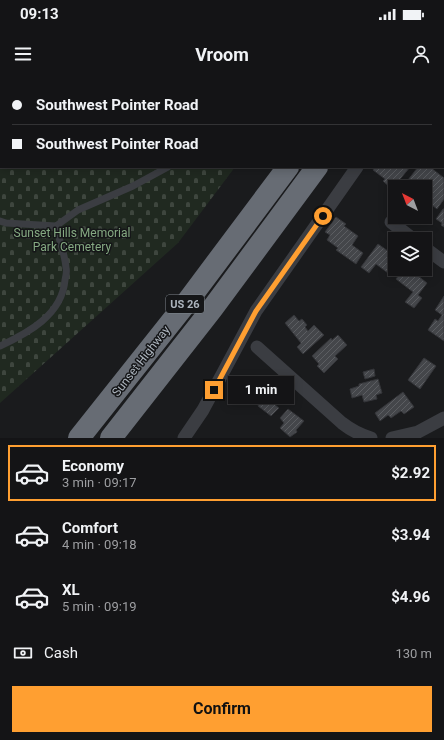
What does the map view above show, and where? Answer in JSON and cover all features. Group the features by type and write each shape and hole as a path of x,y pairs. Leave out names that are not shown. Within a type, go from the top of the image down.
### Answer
{"highway":[{"name":"Sunset Highway","path":"79,438 192,296 287,168"},
{"name":"Sunset Highway","path":"111,438 212,309 316,168"}],"street":[{"path":"184,438 203,410 256,311 356,168"},
{"path":"394,224 404,232"},
{"path":"432,253 444,262"},
{"path":"257,347 352,431 371,438"},
{"path":"392,438 418,432 444,418"}],"lane":[{"path":"0,221 6,223 56,226 78,210 133,186 166,168"},
{"path":"0,346 38,324 52,312 60,300 65,287 67,268 56,226"}],"green space":[{"name":"Sunset Hills Memorial Park Cemetery","path":"0,168 234,168 178,243 0,403"}],"building":[{"path":"374,168 409,168 399,180 388,180 388,185 383,181 385,179 373,170"},
{"path":"417,168 431,168 444,178 444,199 437,209 432,205 432,180 408,180"},
{"path":"443,209 444,227 441,225 442,223 436,219"},
{"path":"336,217 346,224 344,226 358,236 352,245 363,253 356,264 336,250 338,248 327,240 330,235 325,232"},
{"path":"378,244 388,251 388,273 376,264 369,273 361,267"},
{"path":"398,276 418,276 427,283 418,295 422,298 414,308 405,302 413,292 396,279"},
{"path":"444,296 444,341 428,330 435,319 438,321 442,315 435,310"},
{"path":"294,315 299,321 302,319 307,325 305,327 308,331 314,325 324,335 303,354 297,347 301,343 285,323"},
{"path":"338,335 347,345 335,356 338,359 324,373 317,366 319,364 312,356 331,338 332,340"},
{"path":"424,358 436,366 420,389 408,380"},
{"path":"374,369 375,376 365,379 363,372"},
{"path":"255,379 261,384 256,390 262,395 266,389 272,394 270,397 272,399 270,401 279,408 271,416 258,406 259,404 251,398 255,393 249,387"},
{"path":"378,379 382,393 376,395 377,399 364,402 362,395 352,398 350,389 359,386 359,384"},
{"path":"403,392 414,407 404,414 401,411 391,418 388,415 380,421 375,413"},
{"path":"288,409 304,421 296,430 297,432 290,437 280,428 284,423 280,418"}],"route":[{"path":"214,390 256,311 323,216"}]}
